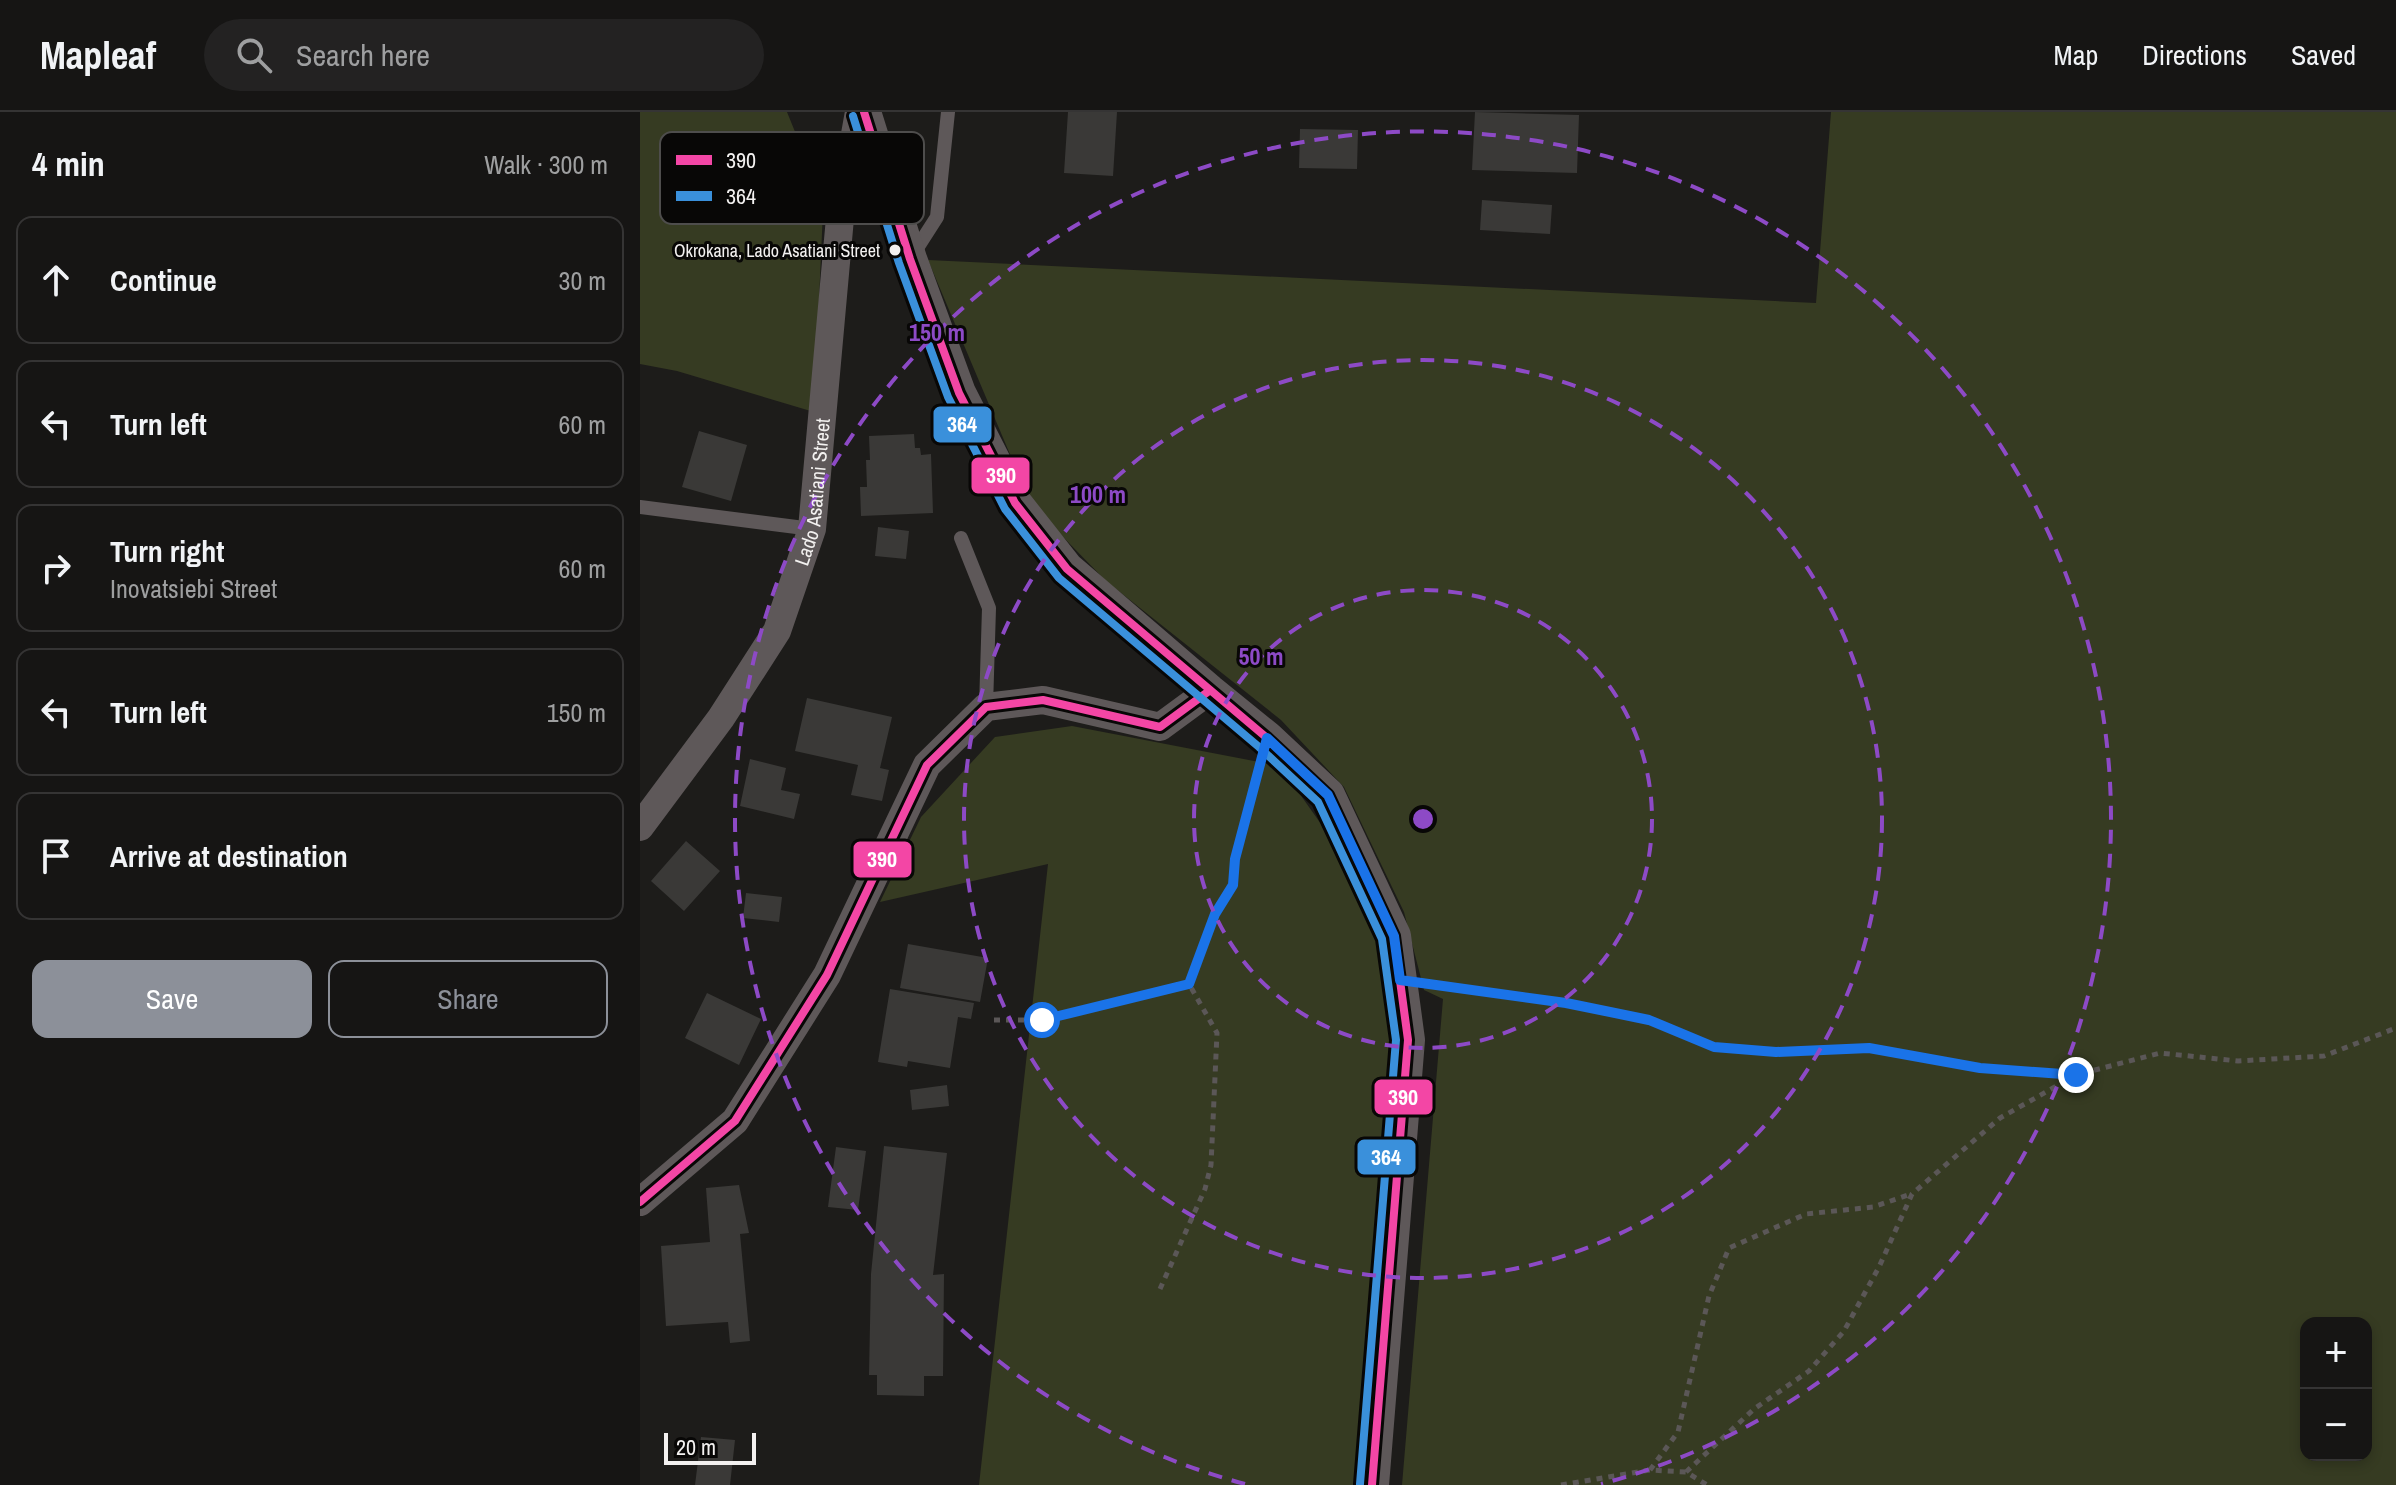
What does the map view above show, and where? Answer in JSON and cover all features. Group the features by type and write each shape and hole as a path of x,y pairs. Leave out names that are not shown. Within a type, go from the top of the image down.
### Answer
{"street":[{"path":"861,112 868,132"},
{"name":"Lado Asatiani Street","path":"857,132 861,112"},
{"name":"Lado Asatiani Street","path":"640,827 721,718 777,631 812,529 839,224"},
{"path":"898,224 959,393 1015,503 1067,569 1267,738 1328,795 1394,936 1408,1040 1372,1485"},
{"path":"640,1202 735,1121 827,975 927,765 986,707 1043,700 1160,727 1209,691"}],"lane":[{"path":"910,259 937,217 948,112"},
{"path":"640,507 812,529"},
{"path":"961,538 989,608 986,707"}],"path":[{"path":"1189,984 1215,914 1233,885 1235,859 1267,738"},
{"path":"1400,980 1566,1003 1649,1020 1714,1047 1776,1052 1869,1048 1980,1068 2076,1075"},
{"path":"994,1020 1042,1020 1189,984"},
{"path":"1160,1289 1205,1189 1211,1165 1217,1033 1189,984"},
{"path":"1650,1470 1678,1432 1709,1296 1729,1248 1806,1214 1873,1207 1912,1194 2000,1118 2076,1075 2160,1053 2238,1061 2324,1056 2396,1028"},
{"path":"1686,1472 1754,1409 1809,1371 1844,1331 1879,1267 1912,1194"},
{"path":"1561,1485 1650,1470 1686,1472 1707,1485"}],"green space":[{"path":"640,112 787,112 795,132 660,132 660,224 822,224 814,412 677,371 640,364"},
{"path":"1831,112 2396,112 2396,1485 1402,1485 1443,999 1424,990 1404,912 1344,787 1281,720 1106,581 1031,504 928,260 1816,303"},
{"path":"1072,726 1280,766 1321,824 1379,947 1395,1047 1355,1485 979,1485 1048,864 880,902 921,817 995,737"}],"building":[{"path":"1068,112 1117,112 1113,176 1064,173"},
{"path":"1475,112 1579,115 1577,173 1472,170"},
{"path":"1300,129 1358,130 1357,169 1299,168"},
{"path":"1482,200 1552,205 1550,234 1480,230"},
{"path":"699,431 747,445 731,501 682,487"},
{"path":"914,434 915,448 920,448 921,455 931,454 933,513 861,516 860,487 867,487 869,436"},
{"path":"878,527 909,531 906,559 875,556"},
{"path":"807,698 892,717 880,768 889,770 882,801 851,795 858,765 795,751"},
{"path":"750,759 786,768 781,790 800,794 794,819 740,806"},
{"path":"686,841 720,871 684,911 651,881"},
{"path":"746,893 782,897 779,922 743,918"},
{"path":"908,944 988,958 980,1002 900,988"},
{"path":"890,989 974,1003 971,1019 958,1017 950,1068 908,1061 907,1067 878,1062"},
{"path":"707,993 761,1019 739,1065 685,1038"},
{"path":"947,1085 949,1106 912,1110 910,1090"},
{"path":"884,1146 947,1153 933,1275 944,1274 943,1376 924,1376 924,1396 877,1395 877,1375 869,1375 871,1274"},
{"path":"836,1147 866,1151 858,1210 828,1207"},
{"path":"739,1185 749,1233 740,1234 750,1341 730,1343 728,1322 666,1326 661,1246 710,1242 706,1188"},
{"path":"701,1437 735,1440 730,1485 695,1485"}],"transit line":[{"name":"390","path":"864,112 870,132"},
{"name":"364","path":"853,116 858,132"},
{"name":"364","path":"887,224 948,397 1005,509 1059,578 1259,747 1318,802 1382,939 1396,1040 1360,1484"},
{"name":"390","path":"899,224 959,393 1015,503 1067,569 1267,738 1328,795 1394,936 1408,1040 1372,1485"},
{"name":"390","path":"640,1202 735,1121 827,975 927,765 986,707 1043,700 1160,727 1209,691"}],"place":[{"name":"Okrokana, Lado Asatiani Street","path":"895,250"}],"route":[{"path":"1042,1020 1189,984 1215,914 1233,885 1235,859 1267,738 1328,795 1394,936 1400,980 1566,1003 1649,1020 1714,1047 1776,1052 1869,1048 1980,1068 2076,1075"}]}
